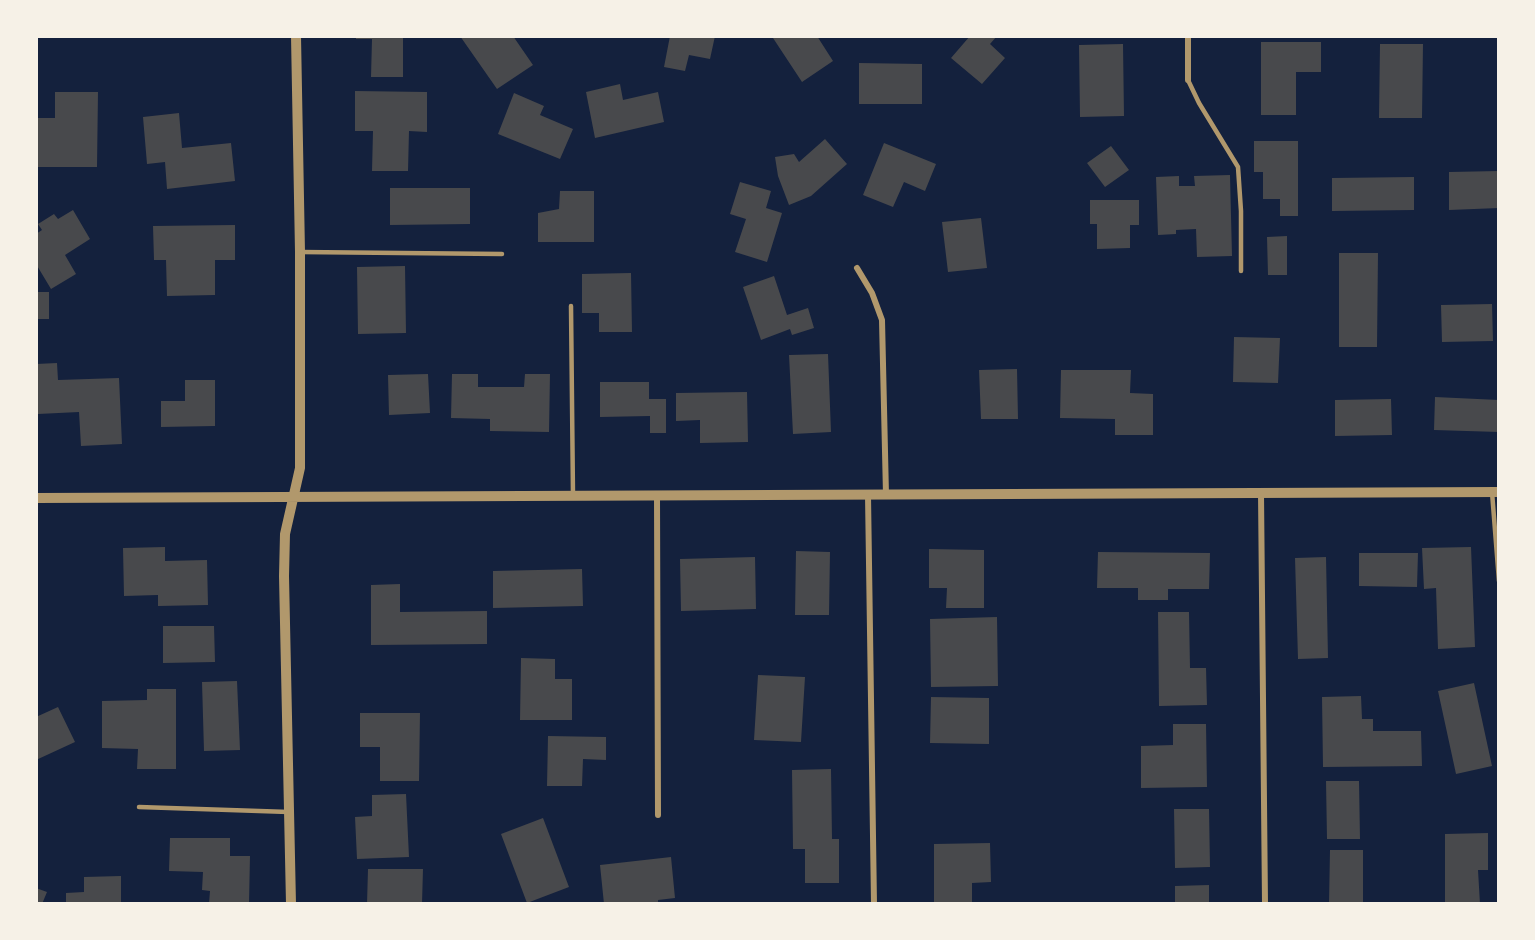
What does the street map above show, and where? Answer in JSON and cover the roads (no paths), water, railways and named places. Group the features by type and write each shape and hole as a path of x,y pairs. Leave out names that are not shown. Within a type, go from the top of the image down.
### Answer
{"street":[{"path":"291,904 284,576 285,534 300,468 300,252 296,36"},
{"path":"1188,36 1188,80"},
{"path":"857,268 872,293 882,320 886,495"},
{"path":"1261,492 1265,904"},
{"path":"36,498 1496,492"},
{"path":"868,495 874,904"},
{"path":"657,496 658,815"}],"lane":[{"path":"1188,80 1199,103 1238,167 1241,271"},
{"path":"300,252 502,254"},
{"path":"571,306 573,496"},
{"path":"1496,492 1499,581"},
{"path":"139,807 290,812"}]}
